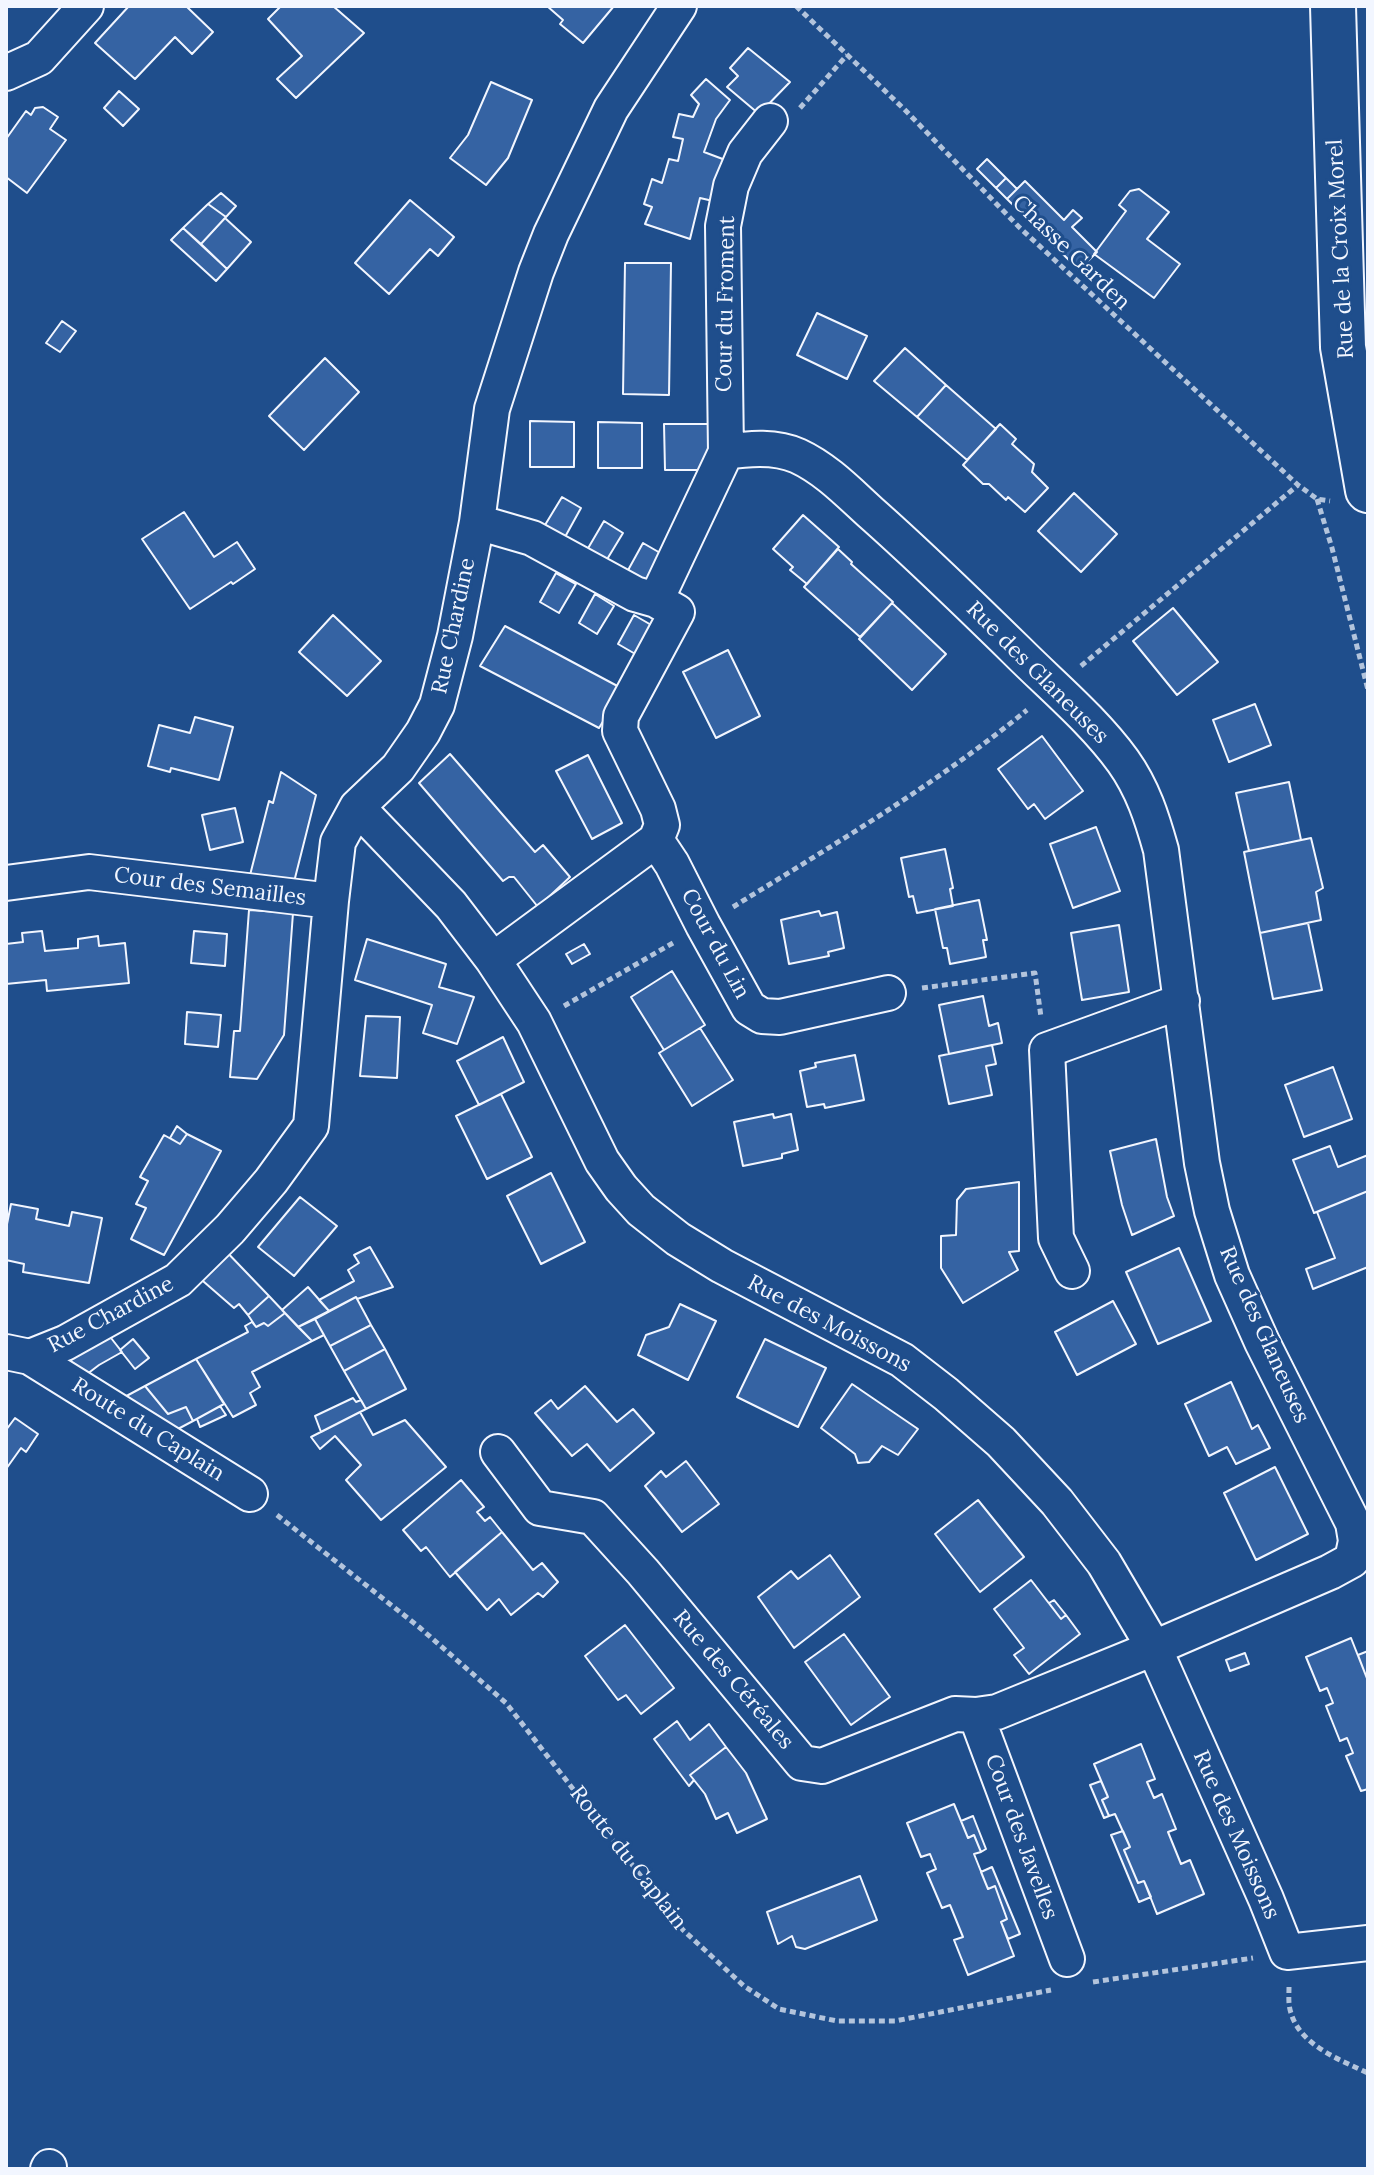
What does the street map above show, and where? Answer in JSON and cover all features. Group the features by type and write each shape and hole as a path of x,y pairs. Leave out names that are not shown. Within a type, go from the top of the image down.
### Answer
{"main road":[{"name":"Rue de la Croix Morel","path":"1333,6 1343,347 1354,496"}],"street":[{"path":"6,73 39,58 86,6"},
{"name":"Rue Chardine","path":"18,1354 65,1343 178,1280 230,1229 271,1181 311,1126 338,842 357,807 398,768 437,705 455,636 477,522 492,409 536,272 611,109 679,6"},
{"name":"Cour du Froment","path":"726,452 723,226 731,186 745,153 770,121"},
{"name":"Rue des Glaneuses","path":"726,452 766,449 796,455 822,469 927,562 1096,728 1130,773 1150,811 1161,850 1202,1163 1212,1211 1232,1275 1262,1342 1353,1523 1360,1566 1330,1572 1154,1648"},
{"path":"656,600 726,452"},
{"path":"477,522 532,538 635,594 656,600 677,612 621,716 620,731 658,809 662,825 656,840 493,960"},
{"name":"Rue des Moissons","path":"357,807 451,905 493,960 534,1022 602,1161 641,1210 678,1239 722,1266 902,1360 1001,1442 1057,1502 1104,1563 1154,1648 1287,1952"},
{"name":"Cour du Lin","path":"656,840 749,1008 762,1016 780,1017 888,993"},
{"name":"Cour des Semailles","path":"6,883 89,872 331,901"},
{"path":"1072,1271 1056,1238 1047,1050 1182,1001"},
{"name":"Route du Caplain","path":"18,1354 250,1494"},
{"name":"Rue des Céréales","path":"498,1452 540,1508 593,1517 643,1572 802,1763 822,1766 955,1714 997,1712 1154,1648"},
{"name":"Cour des Javelles","path":"976,1715 1069,1977"},
{"path":"1287,1952 1368,1943"}],"path":[{"name":"Chasse Garden","path":"796,6 904,109 1019,227 1298,485 1317,499 1354,496"},
{"path":"1070,674 1298,485"},
{"path":"1317,499 1368,690"},
{"path":"727,911 898,804 991,739 1031,706"},
{"path":"534,1022 682,937"},
{"path":"888,993 1035,973 1047,1050"},
{"name":"Route du Caplain","path":"250,1494 419,1627 506,1703 683,1930 744,1986 779,2009 837,2021 895,2021 1069,1977 1287,1952"},
{"path":"1287,1952 1290,2011 1297,2028 1332,2056 1368,2073"}],"building":[{"path":"129,6 186,6 213,32 192,54 175,37 135,79 95,43"},
{"path":"281,6 333,6 364,33 296,98 277,79 302,56 268,19"},
{"path":"547,6 614,6 583,43 560,24 563,20"},
{"path":"748,48 790,82 759,114 727,87 738,76 730,68"},
{"path":"706,79 730,100 716,119 704,152 728,161 713,201 700,198 690,239 645,224 652,207 644,204 652,179 662,183 669,159 678,161 683,139 673,137 679,114 693,117 699,104 691,95"},
{"path":"491,82 532,100 508,158 486,185 450,158 468,135"},
{"path":"119,91 139,109 123,126 104,108"},
{"path":"43,107 58,117 50,129 66,140 27,193 6,177 6,139 26,111 31,115 35,108"},
{"path":"987,159 1006,178 996,188 977,169"},
{"path":"1006,178 1017,189 1007,199 996,188"},
{"path":"1025,181 1064,220 1073,210 1082,218 1072,227 1097,252 1079,270 1007,199"},
{"path":"1139,189 1169,212 1147,239 1180,264 1154,298 1094,254 1126,211 1119,205 1130,191"},
{"path":"221,193 236,206 226,217 208,204"},
{"path":"410,200 454,237 438,256 430,249 389,294 355,263"},
{"path":"208,204 226,217 201,244 183,228"},
{"path":"225,218 251,242 227,269 201,244"},
{"path":"183,228 227,269 216,281 171,240"},
{"path":"625,263 671,263 669,395 623,394"},
{"path":"817,313 867,336 847,379 797,355"},
{"path":"62,321 76,331 60,352 46,343"},
{"path":"905,348 946,385 917,417 874,381"},
{"path":"325,358 359,392 304,450 269,416"},
{"path":"946,385 996,429 967,460 917,417"},
{"path":"530,421 574,422 574,467 530,467"},
{"path":"598,422 642,423 642,468 598,468"},
{"path":"664,424 709,424 709,470 665,470"},
{"path":"1000,424 1016,439 1012,444 1034,464 1032,472 1048,488 1025,512 989,484 983,484 963,465"},
{"path":"1074,493 1117,534 1081,572 1038,531"},
{"path":"562,497 581,508 565,537 545,525"},
{"path":"184,512 214,557 237,542 255,569 190,609 142,539"},
{"path":"803,515 839,547 807,584 790,570 793,567 773,549"},
{"path":"604,521 623,533 606,561 587,550"},
{"path":"643,543 662,554 645,583 627,572"},
{"path":"838,549 893,602 860,637 804,587"},
{"path":"556,573 576,584 559,613 540,602"},
{"path":"595,594 614,606 597,634 579,623"},
{"path":"892,603 946,654 912,690 859,639"},
{"path":"1173,608 1218,662 1177,695 1133,641"},
{"path":"333,615 381,661 347,696 299,652"},
{"path":"634,615 653,626 637,655 618,644"},
{"path":"505,626 623,689 599,728 480,666"},
{"path":"728,650 760,716 716,738 683,672"},
{"path":"1255,704 1271,745 1229,762 1213,720"},
{"path":"195,717 233,727 219,780 171,768 170,772 148,766 159,725 190,733"},
{"path":"1042,736 1083,791 1045,819 1034,804 1028,809 998,769"},
{"path":"450,754 535,852 543,845 570,877 538,907 514,877 503,881 419,783"},
{"path":"588,755 622,823 592,839 556,771"},
{"path":"281,772 316,795 294,882 249,879 269,801 273,803"},
{"path":"1289,782 1301,840 1249,851 1236,793"},
{"path":"235,808 243,842 210,850 202,815"},
{"path":"1096,827 1120,891 1073,908 1050,844"},
{"path":"1311,838 1323,888 1316,892 1321,920 1260,933 1244,852"},
{"path":"945,849 953,888 950,889 953,906 917,913 913,896 909,897 901,858"},
{"path":"979,900 987,940 983,940 986,957 950,964 947,948 943,948 935,909"},
{"path":"249,910 293,913 284,1035 257,1079 230,1077 234,1031 240,1031"},
{"path":"819,911 821,916 837,912 844,948 828,952 829,956 789,964 781,920"},
{"path":"1308,923 1322,990 1273,999 1260,933"},
{"path":"1119,925 1129,992 1082,1000 1071,933"},
{"path":"42,931 45,951 78,948 78,939 98,936 99,946 125,943 129,983 47,991 46,980 6,984 6,944 23,942 22,933"},
{"path":"194,931 227,934 225,966 191,963"},
{"path":"367,939 446,964 439,987 474,997 457,1044 423,1033 432,1005 355,980"},
{"path":"584,944 590,954 572,964 566,954"},
{"path":"672,971 705,1025 664,1050 631,997"},
{"path":"983,996 989,1026 998,1023 1002,1043 949,1054 939,1005"},
{"path":"187,1012 221,1015 218,1047 185,1044"},
{"path":"366,1016 400,1017 397,1078 360,1076"},
{"path":"700,1028 733,1080 692,1106 659,1053"},
{"path":"503,1037 524,1082 479,1105 457,1061"},
{"path":"992,1045 996,1064 986,1066 992,1095 949,1104 939,1056"},
{"path":"855,1055 864,1100 825,1108 824,1104 807,1107 800,1071 816,1067 815,1063"},
{"path":"1333,1067 1352,1119 1304,1137 1285,1085"},
{"path":"501,1094 532,1157 487,1179 456,1116"},
{"path":"773,1114 774,1118 791,1114 798,1150 782,1154 782,1158 743,1166 734,1122"},
{"path":"177,1126 187,1134 180,1144 170,1138"},
{"path":"187,1134 221,1151 164,1255 131,1239 146,1208 136,1204 148,1181 140,1177 164,1135 180,1144"},
{"path":"1156,1139 1167,1197 1174,1216 1132,1235 1110,1151"},
{"path":"1330,1146 1338,1167 1368,1155 1368,1191 1314,1213 1293,1160"},
{"path":"551,1173 585,1242 541,1264 507,1196"},
{"path":"1019,1182 1019,1251 1009,1252 1018,1270 963,1303 941,1268 941,1236 956,1235 957,1200 966,1189"},
{"path":"1368,1191 1368,1267 1313,1289 1306,1269 1335,1258 1317,1212"},
{"path":"300,1197 337,1226 294,1276 258,1247"},
{"path":"11,1204 38,1209 36,1219 69,1226 72,1212 102,1218 89,1283 23,1272 24,1264 6,1260 6,1229"},
{"path":"221,1246 269,1296 248,1315 239,1304 234,1308 196,1275"},
{"path":"370,1247 393,1287 356,1297 329,1311 319,1300 354,1281 348,1270 359,1263 354,1255"},
{"path":"1179,1248 1211,1321 1158,1344 1126,1272"},
{"path":"308,1287 329,1311 298,1327 282,1310"},
{"path":"269,1296 285,1313 268,1326 264,1323 256,1327 248,1315"},
{"path":"356,1297 371,1325 330,1346 315,1319"},
{"path":"1113,1301 1136,1344 1077,1375 1055,1332"},
{"path":"680,1304 716,1321 688,1380 638,1355 646,1335 669,1327"},
{"path":"285,1313 312,1341 252,1372 260,1387 250,1393 256,1405 233,1417 196,1359 248,1332 245,1326 252,1322 256,1327 264,1323 268,1326"},
{"path":"315,1319 324,1335 312,1341 298,1327"},
{"path":"371,1325 385,1349 344,1371 330,1346"},
{"path":"104,1329 122,1352 78,1381 56,1361"},
{"path":"133,1339 149,1358 135,1369 120,1350"},
{"path":"765,1339 826,1368 798,1427 737,1397"},
{"path":"385,1349 406,1389 366,1409 344,1371"},
{"path":"196,1359 224,1404 193,1421 186,1407 168,1414 145,1386"},
{"path":"1231,1382 1252,1429 1258,1425 1270,1448 1236,1464 1227,1447 1209,1456 1185,1404"},
{"path":"852,1384 918,1429 898,1455 882,1446 869,1462 858,1463 855,1454 821,1428"},
{"path":"145,1386 168,1414 186,1407 193,1421 176,1430 119,1400"},
{"path":"585,1386 617,1422 633,1409 654,1433 610,1471 587,1444 572,1456 535,1413 551,1400 558,1409"},
{"path":"353,1398 356,1402 361,1400 366,1409 321,1432 315,1416"},
{"path":"220,1406 226,1415 200,1427 197,1419"},
{"path":"360,1412 373,1435 405,1420 446,1467 381,1520 346,1480 361,1465 335,1436 320,1449 311,1437"},
{"path":"15,1418 38,1434 26,1452 21,1448 6,1469 6,1430"},
{"path":"686,1461 719,1504 682,1532 645,1486 661,1471 666,1477"},
{"path":"1275,1467 1308,1534 1256,1560 1224,1493"},
{"path":"461,1480 484,1507 477,1512 485,1521 490,1517 502,1532 450,1577 426,1547 421,1551 403,1530"},
{"path":"978,1500 1024,1557 980,1592 935,1534"},
{"path":"502,1532 533,1570 542,1563 558,1582 543,1597 538,1593 511,1615 499,1599 487,1610 455,1572"},
{"path":"830,1555 860,1597 794,1648 758,1597 791,1571 798,1579"},
{"path":"1031,1580 1061,1619 1066,1615 1080,1634 1029,1674 1014,1655 1024,1648 994,1609"},
{"path":"1054,1600 1066,1615 1061,1619 1049,1603"},
{"path":"625,1625 674,1688 641,1714 626,1695 618,1700 585,1656"},
{"path":"844,1634 890,1697 851,1725 805,1662"},
{"path":"1351,1638 1368,1681 1368,1789 1361,1791 1346,1756 1353,1753 1347,1738 1340,1741 1326,1706 1333,1703 1327,1688 1320,1691 1306,1657"},
{"path":"1368,1651 1368,1681 1358,1655"},
{"path":"1245,1653 1249,1664 1230,1671 1226,1660"},
{"path":"677,1721 690,1740 709,1724 726,1747 690,1775 694,1780 689,1786 654,1739"},
{"path":"1141,1744 1155,1779 1147,1782 1154,1798 1162,1794 1176,1829 1168,1832 1181,1864 1190,1860 1204,1894 1157,1914 1144,1881 1138,1883 1124,1850 1130,1847 1115,1814 1109,1816 1102,1800 1108,1797 1094,1764"},
{"path":"726,1747 746,1773 767,1819 737,1833 728,1813 716,1819 705,1794 690,1775"},
{"path":"1101,1781 1108,1797 1102,1800 1109,1816 1104,1818 1090,1785"},
{"path":"954,1804 968,1838 974,1835 981,1852 974,1854 988,1889 995,1886 1007,1919 1001,1922 1014,1956 968,1975 954,1940 963,1937 950,1905 942,1908 927,1873 936,1869 930,1854 921,1857 907,1823"},
{"path":"973,1816 986,1849 981,1852 974,1835 968,1838 961,1821"},
{"path":"1123,1831 1130,1847 1124,1850 1138,1883 1144,1881 1151,1897 1139,1902 1111,1835"},
{"path":"992,1867 1020,1934 1008,1939 1001,1922 1007,1919 995,1886 988,1889 981,1872"},
{"path":"860,1876 877,1920 805,1949 796,1947 792,1936 778,1944 767,1912"}]}
